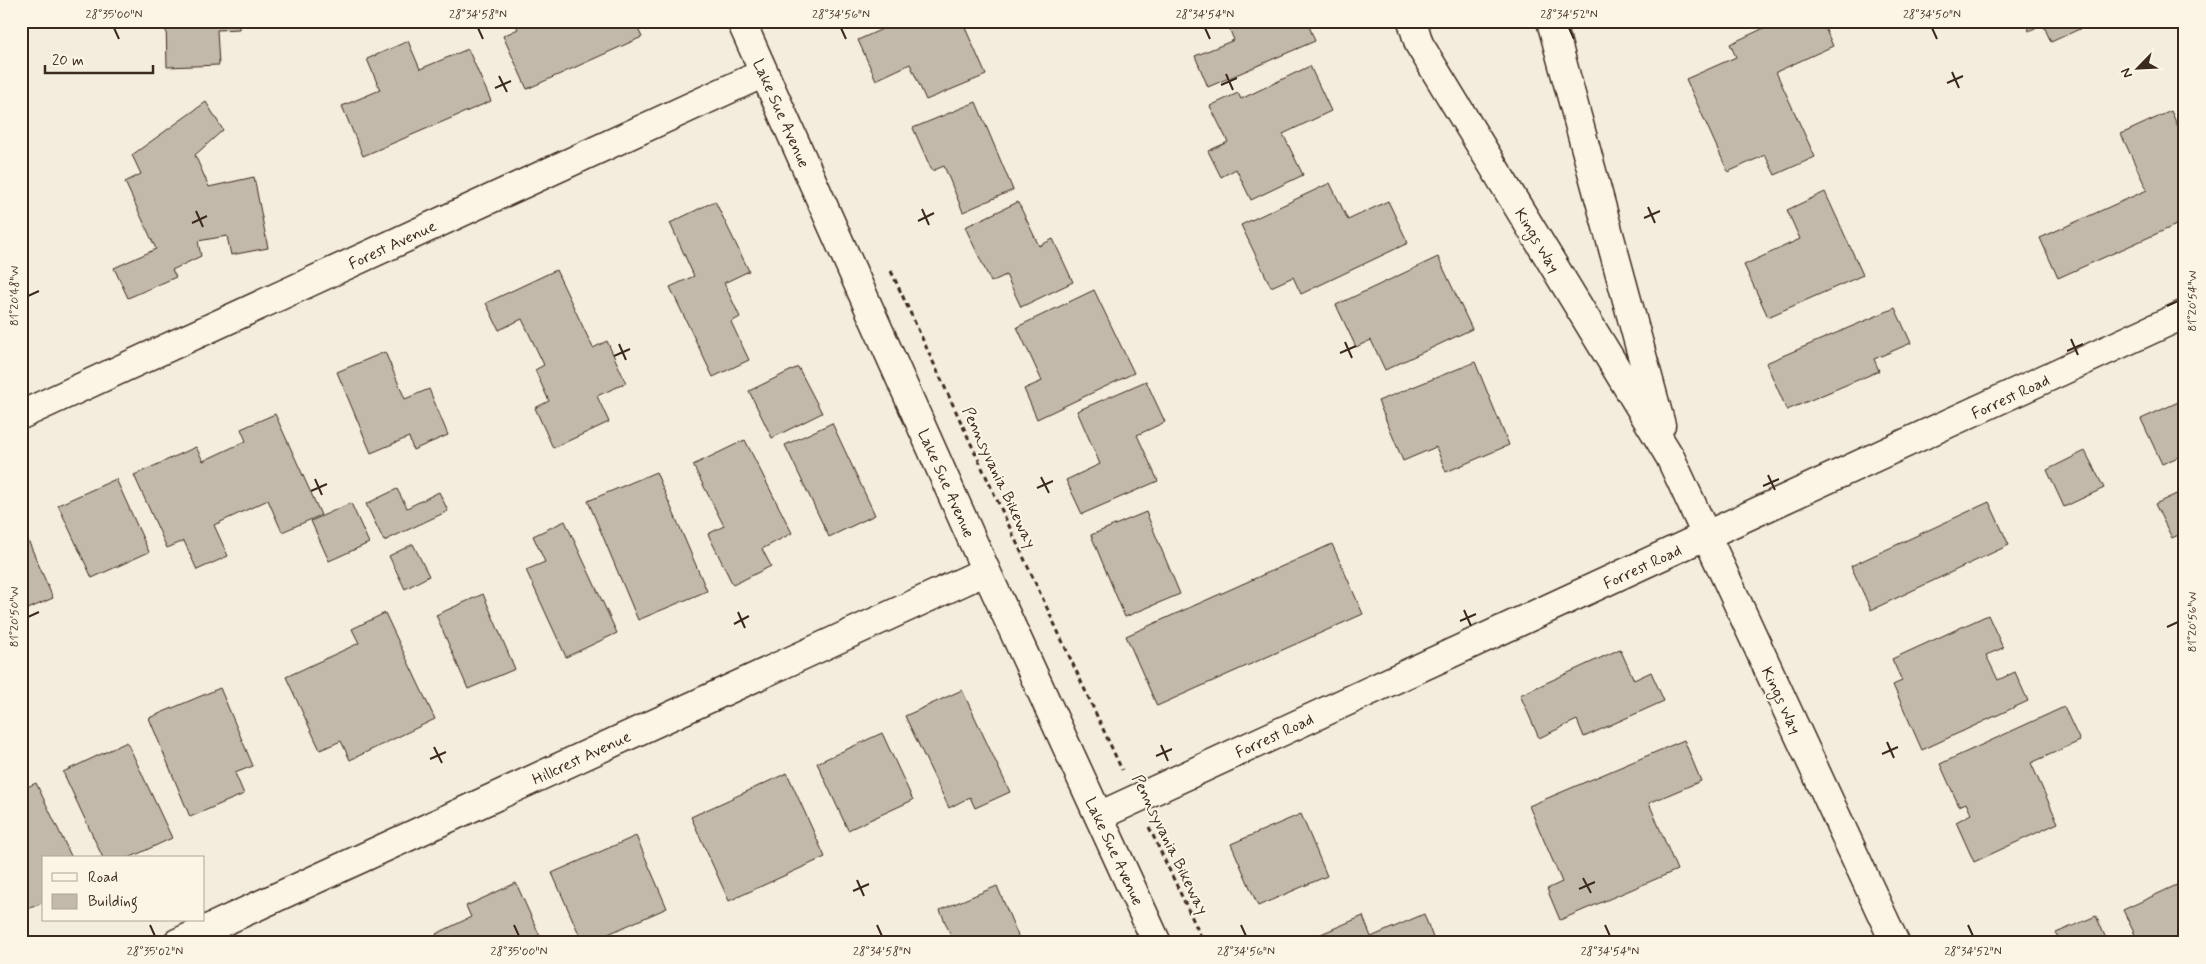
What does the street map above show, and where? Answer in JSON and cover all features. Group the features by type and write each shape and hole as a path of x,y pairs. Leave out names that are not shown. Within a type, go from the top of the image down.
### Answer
{"street":[{"name":"Lake Sue Avenue","path":"740,21 986,571 1157,943"},
{"name":"Kings Way","path":"1412,21 1419,44 1670,457 1894,943"},
{"name":"Kings Way","path":"1551,21 1670,457"},
{"name":"Forest Avenue","path":"21,415 764,73"},
{"name":"Forrest Road","path":"1099,816 2185,314"},
{"name":"Hillcrest Avenue","path":"177,943 986,571"}],"path":[{"name":"Pennsyvania Bikeway","path":"889,266 1135,799 1204,943"}],"building":[{"path":"166,21 239,21 239,29 217,30 219,65 167,67"},
{"path":"514,21 634,21 642,37 527,89 503,36 518,29"},
{"path":"900,21 962,21 986,75 926,100 910,64 876,80 858,40"},
{"path":"1226,21 1307,21 1315,41 1208,87 1195,56 1234,40"},
{"path":"1779,21 1822,21 1833,46 1776,72 1815,157 1775,175 1765,155 1728,172 1686,79 1736,57 1730,44"},
{"path":"2025,21 2097,21 2051,42 2043,24 2029,31"},
{"path":"408,41 420,69 468,49 491,101 363,156 342,106 380,90 367,59"},
{"path":"1310,66 1331,111 1283,134 1303,175 1251,200 1236,169 1221,177 1208,151 1228,142 1210,106 1238,93 1241,99"},
{"path":"206,102 223,130 195,155 209,187 254,177 268,248 231,255 227,236 198,241 201,256 172,270 176,277 128,298 114,268 156,249 125,182 141,174 132,155"},
{"path":"976,102 1013,190 963,212 944,166 932,171 913,128"},
{"path":"2171,111 2185,142 2185,221 2058,278 2040,238 2147,190 2121,134"},
{"path":"1330,183 1348,220 1388,201 1408,243 1301,294 1293,277 1271,287 1241,225"},
{"path":"1825,192 1863,275 1768,317 1744,265 1800,239 1787,210"},
{"path":"715,201 749,271 724,283 740,317 731,322 749,360 713,377 670,287 694,276 670,223"},
{"path":"1018,202 1039,246 1053,239 1073,282 1021,307 1006,275 991,282 965,227"},
{"path":"1438,257 1472,329 1385,370 1371,340 1356,347 1336,305"},
{"path":"556,270 593,348 607,341 626,383 597,396 609,422 553,448 535,408 549,401 535,370 544,365 522,319 499,330 486,303"},
{"path":"1094,290 1134,373 1037,419 1024,389 1042,381 1017,327"},
{"path":"1895,308 1911,343 1874,359 1879,371 1787,410 1766,363"},
{"path":"385,352 405,399 429,389 448,435 413,450 409,437 371,453 337,372"},
{"path":"1475,362 1509,445 1446,472 1436,447 1403,461 1378,401"},
{"path":"798,367 822,413 772,438 749,391"},
{"path":"1146,381 1165,422 1137,435 1158,481 1082,514 1066,480 1100,464 1077,411"},
{"path":"2185,399 2185,454 2162,464 2141,419"},
{"path":"275,414 321,515 282,532 268,500 214,525 228,556 197,570 184,541 167,548 134,475 196,447 203,461 246,441 241,429"},
{"path":"832,423 875,515 829,537 785,445"},
{"path":"745,440 792,533 762,549 771,566 733,585 708,534 724,526 693,465"},
{"path":"2085,451 2104,488 2064,507 2047,470"},
{"path":"656,472 707,591 638,620 588,501"},
{"path":"116,479 149,552 92,578 58,505"},
{"path":"397,489 407,508 439,492 448,511 384,541 366,504"},
{"path":"2185,490 2185,532 2172,538 2155,504"},
{"path":"1989,502 2009,545 1871,610 1851,566"},
{"path":"351,503 369,543 329,561 311,521"},
{"path":"1146,512 1180,594 1125,617 1091,535"},
{"path":"565,521 617,633 566,657 526,570 545,562 533,536"},
{"path":"21,524 53,598 21,612"},
{"path":"413,544 429,576 405,589 389,556"},
{"path":"1332,544 1363,614 1157,706 1126,636"},
{"path":"483,594 515,669 468,689 436,615"},
{"path":"385,613 435,719 350,760 341,741 320,750 286,677 359,643 352,629"},
{"path":"1988,615 2003,648 1986,655 1998,680 2015,672 2028,701 1922,750 1893,685 1902,681 1892,659"},
{"path":"1620,649 1634,680 1651,672 1664,701 1584,737 1577,720 1539,738 1520,695"},
{"path":"220,688 253,766 235,773 244,794 190,817 149,718"},
{"path":"962,690 1010,792 975,808 970,797 949,808 905,716"},
{"path":"2064,707 2080,741 2031,763 2058,823 1974,862 1956,822 1971,814 1966,803 1959,806 1940,764"},
{"path":"882,733 913,800 848,830 817,763"},
{"path":"1684,740 1701,781 1649,803 1677,870 1560,920 1547,889 1562,882 1529,806"},
{"path":"127,742 172,838 133,856 102,856 63,772"},
{"path":"787,773 825,857 729,901 691,817"},
{"path":"36,783 71,856 42,856 42,903 21,912 21,790"},
{"path":"1301,814 1327,876 1258,906 1231,844"},
{"path":"636,836 667,908 588,943 583,943 552,873"},
{"path":"516,883 543,943 440,943 436,934 471,917 466,906"},
{"path":"2181,883 2185,892 2185,943 2139,943 2123,910"},
{"path":"997,886 1021,943 954,943 940,910"},
{"path":"1424,914 1435,943 1300,943 1363,916 1371,937"},
{"path":"2096,916 2108,943 2060,943 2056,933"}]}
